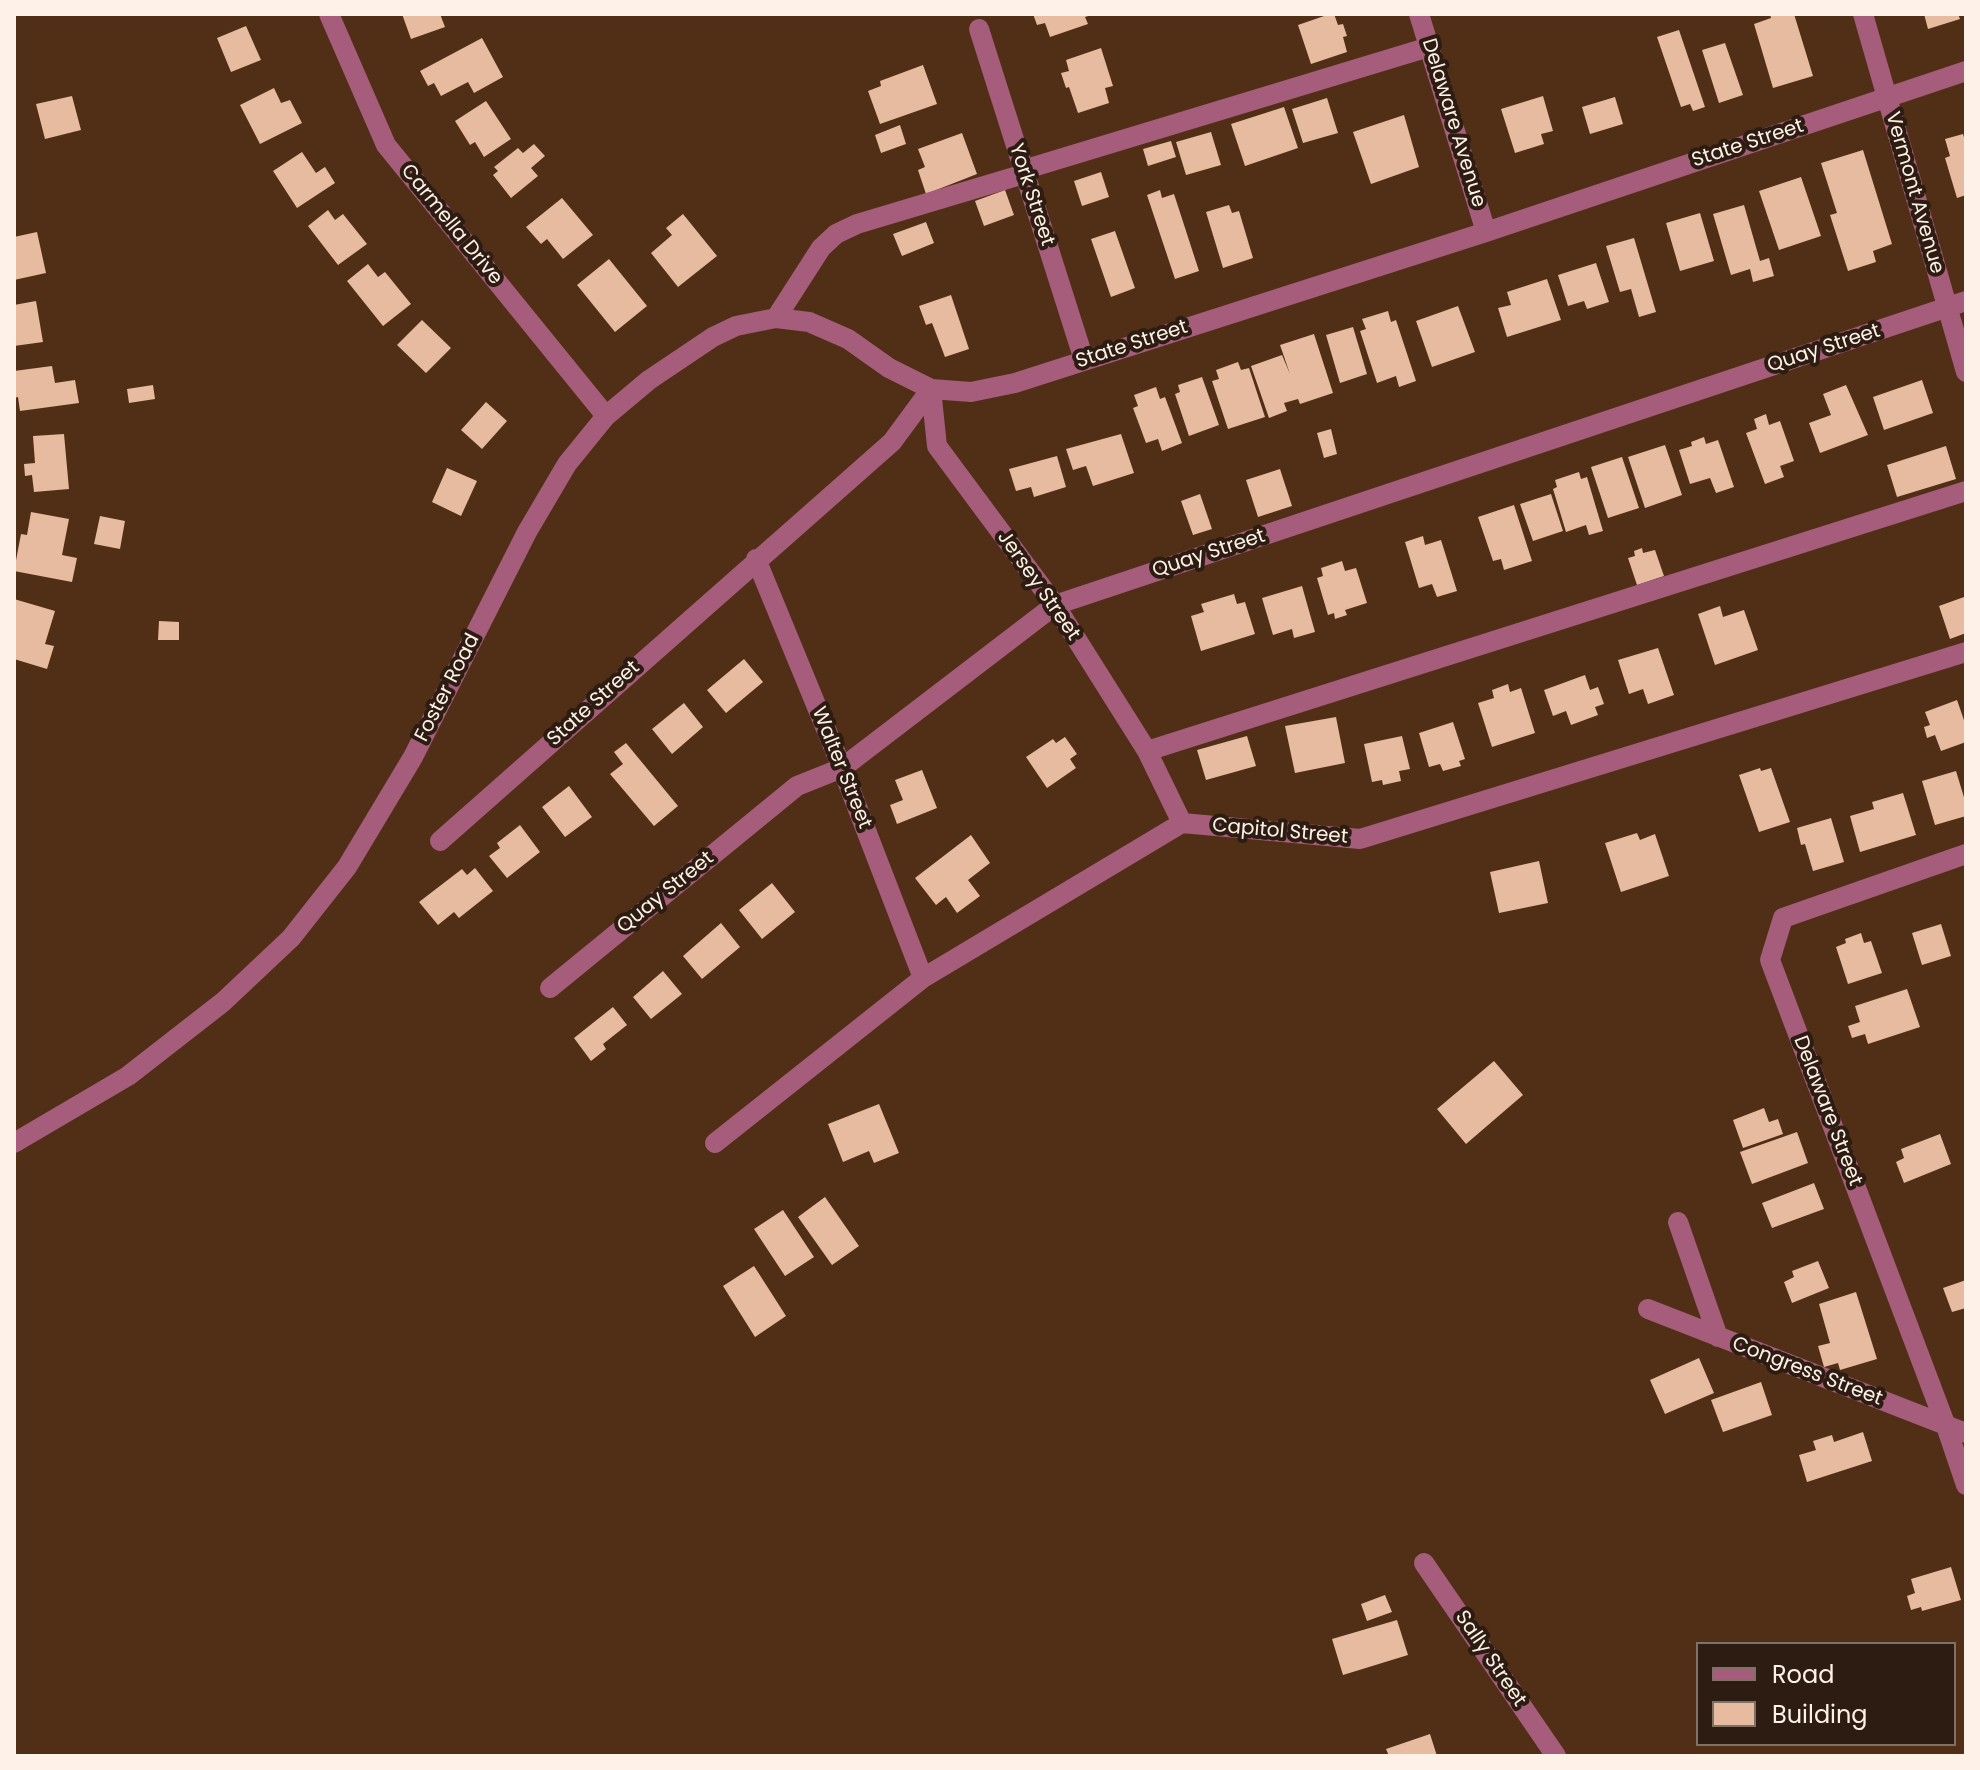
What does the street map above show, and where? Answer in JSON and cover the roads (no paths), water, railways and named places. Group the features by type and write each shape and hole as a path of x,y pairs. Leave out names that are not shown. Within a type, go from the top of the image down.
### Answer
{"street":[{"name":"Carmella Drive","path":"329,14 386,145 606,416"},
{"name":"Delaware Avenue","path":"1419,14 1486,232"},
{"name":"Vermont Avenue","path":"1863,14 1956,305 1966,372"},
{"name":"York Street","path":"979,29 1084,360"},
{"path":"776,318 821,248 836,234 857,224 1429,47"},
{"name":"State Street","path":"440,841 892,442 931,389 971,392 1015,383 1486,232 1966,71"},
{"name":"Quay Street","path":"550,988 797,786 842,768 1055,605 1956,305"},
{"name":"Foster Road","path":"14,1143 128,1076 223,1002 291,938 347,867 413,757 527,532 567,464 606,416 649,380 713,337 736,326 776,318 809,322 848,339 889,368 931,389"},
{"name":"Jersey Street","path":"931,389 937,446 1055,605 1147,751 1182,823"},
{"path":"1147,751 1966,491"},
{"name":"Walter Street","path":"756,559 842,768 923,978"},
{"name":"Capitol Street","path":"1182,823 1360,839 1966,652"},
{"path":"715,1143 923,978 1182,823"},
{"name":"Delaware Street","path":"1966,854 1783,918 1770,960 1966,1485"},
{"path":"1678,1222 1718,1337"},
{"name":"Congress Street","path":"1648,1309 1966,1433"},
{"name":"Sally Street","path":"1424,1563 1556,1756"}]}
